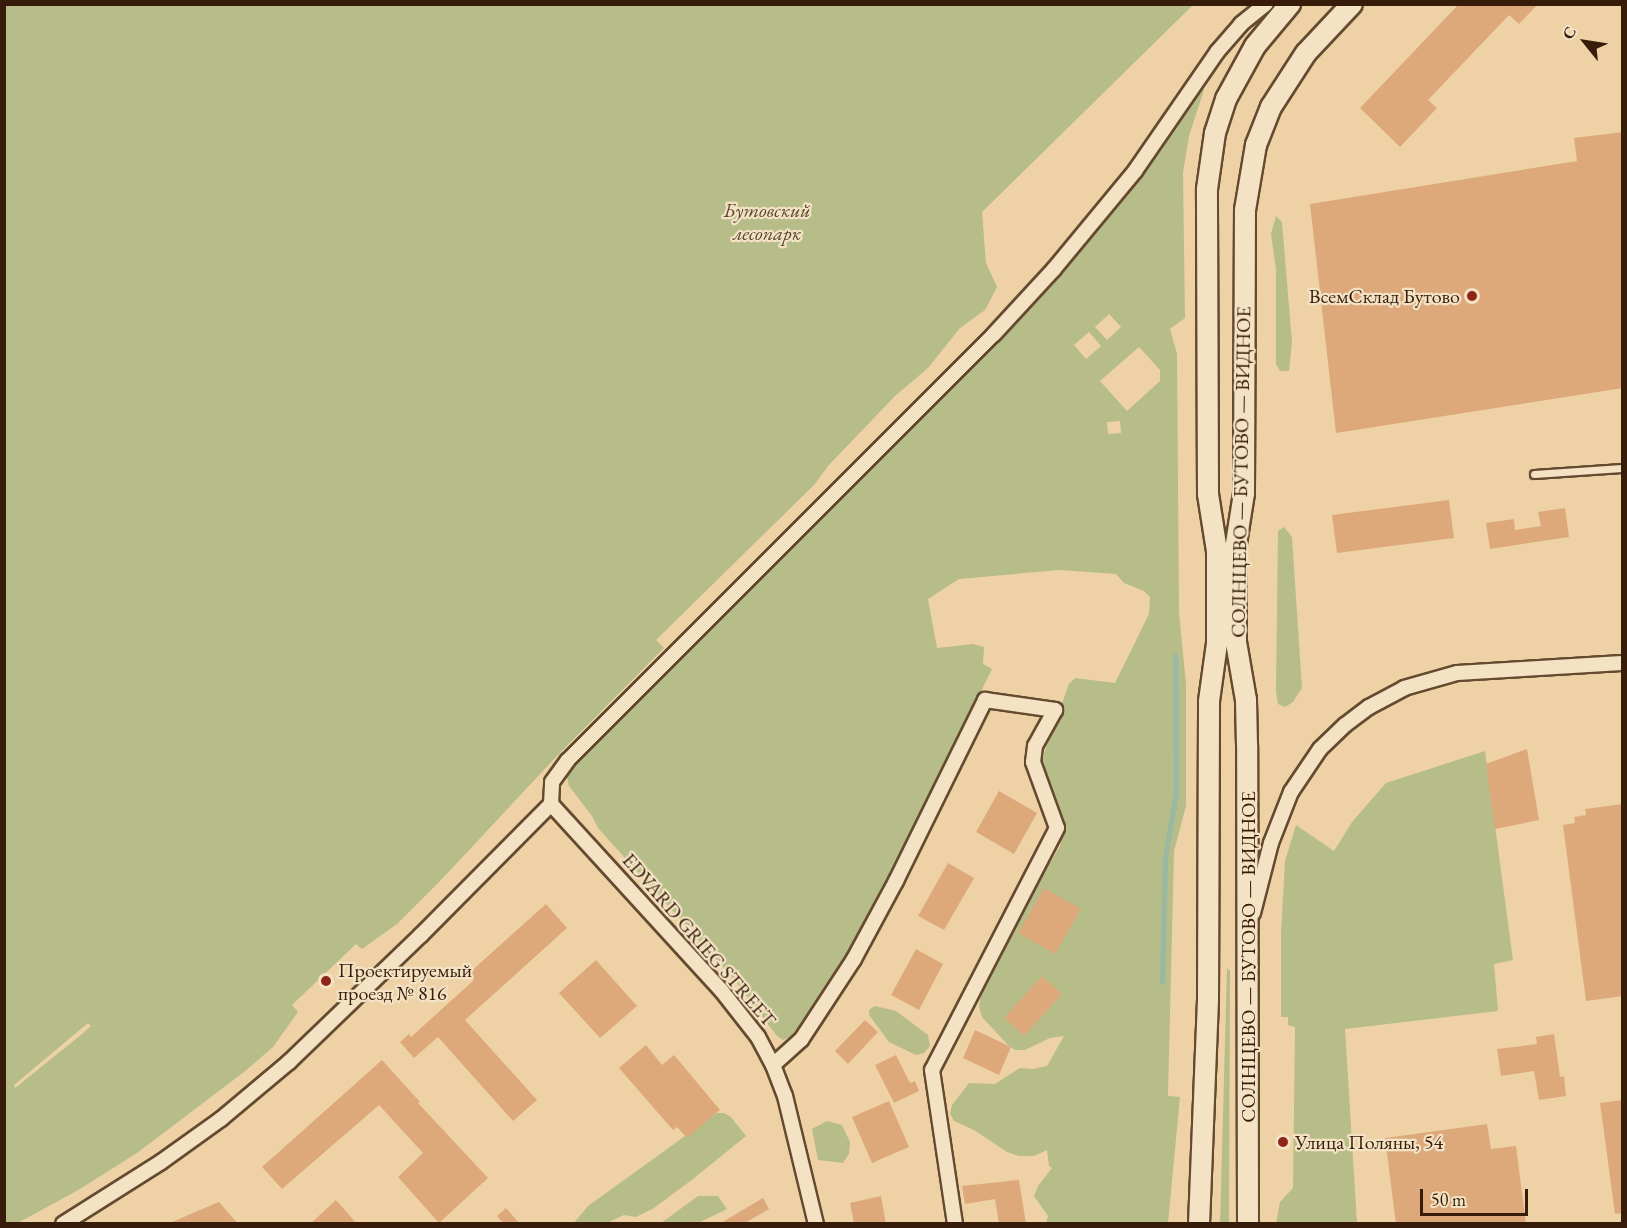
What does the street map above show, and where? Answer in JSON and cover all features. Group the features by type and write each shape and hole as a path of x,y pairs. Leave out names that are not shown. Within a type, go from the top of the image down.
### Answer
{"main road":[{"name":"СОЛНЦЕВО — БУТОВО — ВИДНОЕ","path":"1199,1224 1208,999 1209,701 1217,643 1217,551 1208,494 1207,189 1215,133 1226,99 1255,46 1290,4"},
{"name":"СОЛНЦЕВО — БУТОВО — ВИДНОЕ","path":"1248,1224 1249,929 1246,700 1236,642 1235,550 1244,493 1245,210 1256,145 1271,107 1306,53 1352,4"}],"street":[{"path":"63,1224 161,1162 221,1119 289,1062 413,943 551,804 552,782 567,760 994,334 1054,269 1135,171 1217,52 1241,24 1266,4"},
{"path":"1249,929 1271,843 1288,798 1320,749 1358,714 1404,688 1457,673 1623,663"},
{"path":"773,1065 801,1040 854,959 896,881 985,700 1054,710 1035,746 1033,762 1057,828 932,1070 956,1224"},
{"name":"EDVARD GRIEG STREET","path":"551,804 733,1003 758,1037 773,1065 788,1105 816,1224"}],"lane":[{"path":"1533,474 1623,468"}],"green space":[{"name":"Бутовский лесопарк","path":"5,4 1193,5 982,212 986,263 997,287 985,310 960,328 928,368 895,396 828,466 815,484 656,640 664,648 556,757 442,879 397,924 362,949 356,944 292,1005 298,1012 273,1047 244,1072 137,1153 80,1189 16,1224 4,1223","holes":["88,1023 91,1026 82,1034 15,1088 14,1085"]},
{"path":"1200,86 1204,90 1189,136 1183,173 1185,318 1170,329 1177,354 1179,613 1186,683 1186,806 1174,851 1168,1096 1180,1097 1168,1223 1046,1223 1048,1216 1034,1196 1038,1186 1052,1168 1049,1166 1047,1150 1034,1156 1019,1156 1007,1152 974,1130 954,1121 950,1114 952,1105 969,1083 995,1084 1020,1068 1033,1069 1047,1066 1064,1036 1050,1038 1025,1050 1015,1050 982,1017 979,1007 982,990 992,962 1060,846 1062,834 1060,824 1042,759 1069,684 1075,678 1115,683 1149,614 1150,597 1144,591 1124,583 1116,574 1059,570 959,579 928,599 937,648 973,644 984,647 983,664 992,669 870,917 847,959 795,1038 792,1036 783,1040 777,1036 733,978 598,828 592,816 569,786 566,772 999,335","holes":["1109,314 1121,327 1107,340 1095,327","1089,332 1101,346 1086,359 1074,345","1139,347 1160,370 1160,381 1127,411 1100,381","1120,421 1121,433 1108,434 1107,422"]},
{"path":"1276,216 1282,222 1292,342 1289,371 1280,371 1276,364 1276,270 1271,234"},
{"path":"1284,527 1292,537 1302,688 1293,702 1285,707 1278,704 1276,691 1278,531"},
{"path":"1485,751 1513,960 1494,964 1498,1011 1345,1029 1357,1223 1276,1224 1280,1202 1293,1188 1295,1027 1288,1025 1288,1017 1281,1017 1281,932 1285,861 1296,825 1334,851 1352,822 1386,783"},
{"path":"1227,968 1230,971 1229,1223 1220,1224"},
{"path":"875,1006 896,1011 928,1035 930,1046 924,1053 916,1055 889,1042 869,1015 869,1010"},
{"path":"717,1113 724,1113 731,1117 746,1136 693,1179 654,1208 636,1217 624,1215 607,1223 573,1224 588,1206"},
{"path":"827,1121 842,1125 850,1142 849,1154 843,1163 818,1160 812,1129"},
{"path":"698,1196 718,1196 727,1209 698,1223 661,1223"}],"building":[{"path":"1459,4 1538,4 1519,24 1509,15 1428,100 1437,108 1400,147 1360,108"},
{"name":"ВсемСклад Бутово","path":"1623,132 1623,388 1336,433 1310,204 1577,161 1574,138"},
{"path":"1449,500 1454,538 1337,553 1332,515"},
{"path":"1565,508 1569,537 1490,549 1486,523 1514,519 1515,530 1541,526 1538,512"},
{"path":"1527,749 1539,820 1495,829 1486,764"},
{"path":"999,791 1037,813 1014,854 976,832"},
{"path":"1623,804 1623,996 1586,1001 1563,825 1575,823 1574,817 1586,815 1585,809"},
{"path":"948,863 974,878 944,930 918,916"},
{"path":"1044,888 1081,909 1055,954 1018,933"},
{"path":"546,904 567,928 465,1020 537,1100 513,1121 438,1037 414,1058 400,1042 409,1034 411,1037 474,980 468,974"},
{"path":"916,949 943,964 919,1010 891,995"},
{"path":"596,960 637,1006 600,1038 559,993"},
{"path":"1042,976 1062,994 1024,1036 1004,1018"},
{"path":"865,1020 878,1032 848,1064 835,1051"},
{"path":"975,1030 1011,1047 999,1075 963,1058"},
{"path":"1554,1034 1560,1077 1564,1076 1566,1096 1539,1100 1534,1071 1501,1076 1497,1049 1537,1044 1536,1037"},
{"path":"646,1045 662,1065 674,1055 720,1110 687,1138 677,1127 673,1130 619,1068"},
{"path":"896,1055 910,1083 915,1081 919,1091 894,1103 875,1065"},
{"path":"382,1060 420,1102 418,1103 488,1178 439,1223 398,1177 423,1153 379,1105 282,1189 262,1167"},
{"path":"1623,1100 1623,1213 1615,1214 1600,1103"},
{"path":"889,1101 909,1147 872,1163 852,1117"},
{"path":"1487,1124 1491,1149 1516,1146 1526,1224 1396,1224 1385,1138"},
{"path":"1019,1180 1026,1224 999,1224 995,1199 965,1204 962,1186"},
{"path":"881,1196 886,1224 854,1224 850,1203"},
{"path":"763,1198 769,1209 743,1224 719,1224"},
{"path":"336,1200 357,1224 310,1224"},
{"path":"219,1202 238,1224 168,1224 195,1212"},
{"path":"506,1208 520,1224 504,1224 497,1216"}],"waterway":[{"path":"1162,982 1165,857 1176,793 1175,656"}],"place":[{"name":"ВсемСклад Бутово","path":"1472,296"},
{"name":"Проектируемый проезд № 816","path":"326,981"},
{"name":"Улица Поляны, 54","path":"1283,1142"}]}
